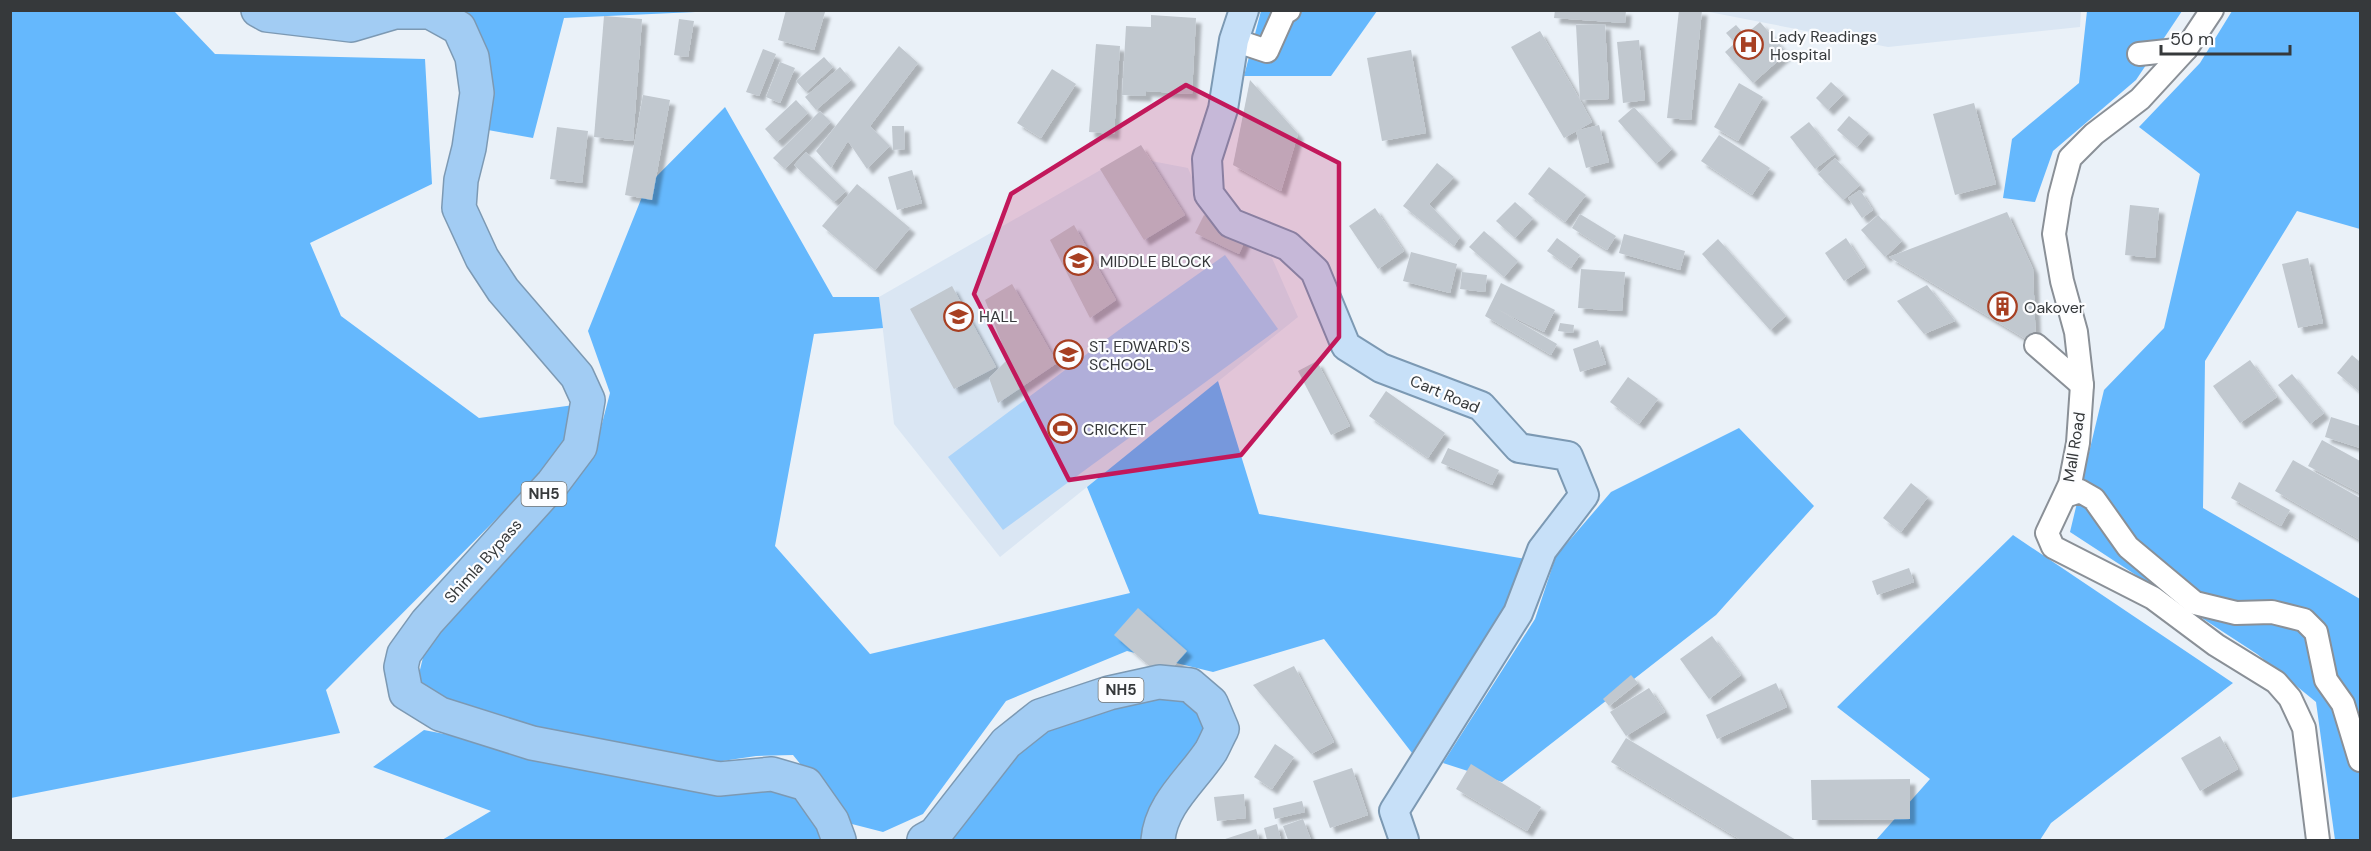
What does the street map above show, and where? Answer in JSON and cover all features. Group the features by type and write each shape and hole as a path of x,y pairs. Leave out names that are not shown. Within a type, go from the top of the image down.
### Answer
{"highway":[{"name":"Shimla Bypass","path":"258,10 267,15 351,25 395,12 430,12 459,28 472,57 477,93 469,148 461,180 459,208 482,258 503,290 577,376 588,400 580,447 553,483 427,622 404,654 401,667 406,693 440,714 532,742 719,779 772,774 806,784 832,821 839,840"},
{"name":"NH5","path":"924,840 935,834 1006,742 1040,716 1109,693 1159,682 1190,685 1211,703 1222,729 1211,750 1174,798 1159,829 1158,840"}],"main road":[{"name":"Cart Road","path":"1244,10 1234,40 1223,109 1208,159 1209,194 1231,223 1288,246 1315,271 1346,346 1381,368 1481,406 1519,448 1568,456 1584,495 1542,550 1518,613 1394,811 1404,840"}],"street":[{"path":"1234,40 1267,51 1284,14 1289,10"},
{"name":"Mall Road","path":"2212,10 2186,49 2140,99 2094,134 2070,158 2060,196 2054,234 2062,281 2076,332 2082,385 2078,443 2070,484 2047,533 2053,547 2153,598 2232,656 2276,681 2290,698 2304,728 2318,840"},
{"path":"2139,54 2186,49"},
{"path":"2036,345 2082,385"},
{"path":"2065,496 2080,491 2094,499 2128,547 2195,603 2236,613 2272,612 2304,620 2316,632 2326,680 2343,704 2361,760"}],"highlighted area":[{"path":"1186,85 1339,163 1339,337 1241,455 1069,480 974,294 1011,194"}],"shaded area":[{"path":"2081,10 2080,27 1888,47 1704,11"},
{"path":"11,11 174,11 215,54 425,59 432,184 310,243 341,316 479,418 574,405 566,449 326,690 340,733 11,798"},
{"path":"464,11 717,11 564,18 533,138 488,130 491,65 473,19"},
{"path":"1261,11 1377,11 1331,76 1244,76"},
{"path":"2087,11 2182,11 2136,80 2053,151 2035,202 2003,198 2012,139 2079,83"},
{"path":"2232,11 2360,11 2360,229 2297,211 2205,361 2203,508 2360,599 2360,840 2335,840 2316,702 2257,654 2070,532 2104,390 2164,328 2200,174 2139,127 2200,63"},
{"path":"725,107 833,297 879,297 883,328 814,334 775,546 870,654 1130,593 1087,487 1218,381 1259,514 1526,559 1503,609 1412,753 1324,639 1213,672 1127,651 1006,701 923,814 883,832 848,823 793,755 756,756 702,764 557,736 437,698 418,678 425,649 594,454 610,393 588,331 646,187"},
{"name":"ST. EDWARD'S SCHOOL","path":"1125,156 1188,168 1208,216 1272,258 1298,317 1000,557 894,424 879,297"},
{"name":"CRICKET","path":"1225,255 1278,329 1003,530 948,457 1123,327"},
{"path":"1739,428 1814,506 1716,615 1502,782 1443,763 1535,619 1556,556 1611,492"},
{"path":"2013,535 2233,683 2051,823 2040,840 1876,840 1930,779 1837,707"},
{"path":"1190,693 1214,731 1149,840 935,840 1012,746 1113,699"},
{"path":"424,730 718,788 803,792 833,840 442,840 491,811 373,767"}],"building":[{"path":"786,10 825,12 814,50 778,40"},
{"path":"1555,10 1626,10 1625,23 1554,18"},
{"path":"1679,10 1702,10 1691,120 1667,118"},
{"path":"1151,15 1196,18 1192,94 1146,91 1146,96 1122,95 1126,26 1151,27"},
{"path":"604,16 642,19 633,141 594,137"},
{"path":"679,19 694,21 688,57 674,55"},
{"path":"1760,22 1787,53 1753,83 1725,52 1735,43 1726,33 1736,25 1745,35"},
{"path":"1605,24 1609,99 1580,100 1576,25"},
{"path":"1540,31 1592,122 1564,138 1511,47"},
{"path":"1639,40 1645,100 1623,103 1617,42"},
{"path":"1096,44 1120,46 1114,134 1089,132"},
{"path":"899,46 918,63 870,126 890,146 867,169 848,141 831,168 816,151"},
{"path":"763,49 776,54 759,96 746,92"},
{"path":"1411,50 1426,133 1382,141 1367,58"},
{"path":"824,57 833,67 806,92 796,81"},
{"path":"780,62 795,68 780,103 766,97"},
{"path":"840,67 851,80 816,110 805,97"},
{"path":"1052,69 1076,84 1041,138 1017,123"},
{"path":"1250,80 1298,134 1281,191 1233,165"},
{"path":"1831,82 1844,94 1828,110 1816,98"},
{"path":"1739,83 1763,97 1738,141 1714,127"},
{"path":"643,95 670,100 652,200 625,195"},
{"path":"796,100 808,113 777,142 765,129"},
{"path":"1974,103 1996,184 1955,195 1933,114"},
{"path":"1634,107 1672,149 1656,164 1618,121"},
{"path":"820,111 831,122 785,169 773,158"},
{"path":"1849,116 1869,133 1857,147 1837,130"},
{"path":"1809,122 1835,154 1815,169 1790,137"},
{"path":"1599,125 1609,162 1586,168 1576,131"},
{"path":"892,126 904,126 905,149 893,150"},
{"path":"557,127 588,131 582,183 550,179"},
{"path":"1719,135 1770,168 1752,195 1701,161"},
{"path":"1141,145 1185,215 1144,240 1100,169"},
{"path":"806,152 846,191 834,202 794,165"},
{"path":"1835,158 1860,185 1843,200 1818,174"},
{"path":"1437,163 1454,177 1429,204 1460,237 1454,246 1403,206"},
{"path":"1549,167 1586,195 1565,222 1528,194"},
{"path":"912,170 922,203 897,210 888,177"},
{"path":"857,184 910,228 875,270 822,226"},
{"path":"1860,190 1873,210 1862,218 1848,198"},
{"path":"1515,202 1533,218 1515,238 1496,221"},
{"path":"2130,205 2159,208 2155,258 2125,255"},
{"path":"1375,208 1404,251 1378,269 1349,226"},
{"name":"Oakover","path":"2007,212 2033,269 2036,345 1889,257"},
{"path":"1580,214 1616,236 1607,250 1572,228"},
{"path":"1204,215 1247,236 1239,254 1195,233"},
{"path":"1878,215 1902,241 1885,257 1861,230"},
{"path":"1074,225 1116,300 1090,318 1050,240"},
{"path":"1484,231 1518,261 1504,277 1469,247"},
{"path":"1624,234 1685,251 1680,270 1619,253"},
{"path":"1557,238 1580,255 1571,268 1547,251"},
{"path":"1846,238 1865,267 1844,281 1825,253"},
{"path":"1718,239 1786,316 1770,330 1702,254"},
{"path":"1411,252 1457,264 1450,293 1403,281"},
{"path":"2308,258 2323,323 2298,328 2282,264"},
{"path":"1581,269 1625,272 1622,311 1578,308"},
{"path":"1462,272 1487,275 1485,292 1460,289"},
{"path":"1501,283 1555,310 1544,332 1497,309 1557,344 1551,355 1485,316"},
{"path":"1012,284 1057,363 998,403 989,378 1008,359 985,300"},
{"path":"1927,285 1955,321 1924,334 1897,301"},
{"path":"952,286 996,367 954,389 910,309"},
{"path":"1560,323 1574,325 1573,333 1558,331"},
{"path":"1598,340 1606,364 1580,372 1573,349"},
{"path":"2352,355 2360,362 2360,392 2337,373"},
{"path":"2250,360 2277,397 2240,423 2213,386"},
{"path":"1317,361 1350,426 1331,435 1298,371"},
{"path":"2292,374 2324,413 2310,424 2278,385"},
{"path":"1628,377 1658,399 1639,424 1610,402"},
{"path":"1386,391 1445,433 1428,458 1369,416"},
{"path":"2331,417 2360,426 2360,448 2325,437"},
{"path":"2322,440 2360,461 2360,493 2308,466"},
{"path":"1448,448 1499,470 1492,485 1441,463"},
{"path":"2293,460 2360,498 2360,540 2275,491"},
{"path":"2239,482 2290,510 2281,526 2231,498"},
{"path":"1911,483 1928,497 1901,532 1883,518"},
{"path":"1909,568 1914,582 1877,595 1872,581"},
{"path":"1138,608 1187,651 1163,678 1114,635"},
{"path":"1712,636 1741,675 1709,699 1680,659"},
{"path":"1294,666 1334,742 1311,754 1253,685"},
{"path":"1631,675 1638,683 1609,706 1603,699"},
{"path":"1776,683 1787,707 1717,739 1706,715"},
{"path":"1649,688 1665,712 1626,736 1610,712"},
{"path":"2220,736 2238,769 2200,791 2181,758"},
{"path":"1626,738 1796,840 1741,840 1611,762"},
{"path":"1275,744 1294,757 1272,789 1254,777"},
{"path":"1471,764 1541,807 1527,831 1456,789"},
{"path":"1352,768 1368,815 1330,828 1313,781"},
{"path":"1910,779 1910,819 1812,820 1811,780"},
{"path":"1244,794 1246,818 1217,821 1214,797"},
{"path":"1302,801 1305,812 1275,819 1273,808"},
{"path":"1303,819 1311,840 1288,840 1283,826"},
{"path":"1277,824 1281,840 1267,840 1264,828"},
{"path":"1256,829 1259,840 1222,840"}],"place":[{"name":"Lady Readings Hospital","path":"1749,45"},
{"name":"MIDDLE BLOCK","path":"1079,261"},
{"name":"Oakover","path":"2003,307"},
{"name":"HALL","path":"958,316"},
{"name":"ST. EDWARD'S SCHOOL","path":"1068,355"},
{"name":"CRICKET","path":"1062,429"}]}
